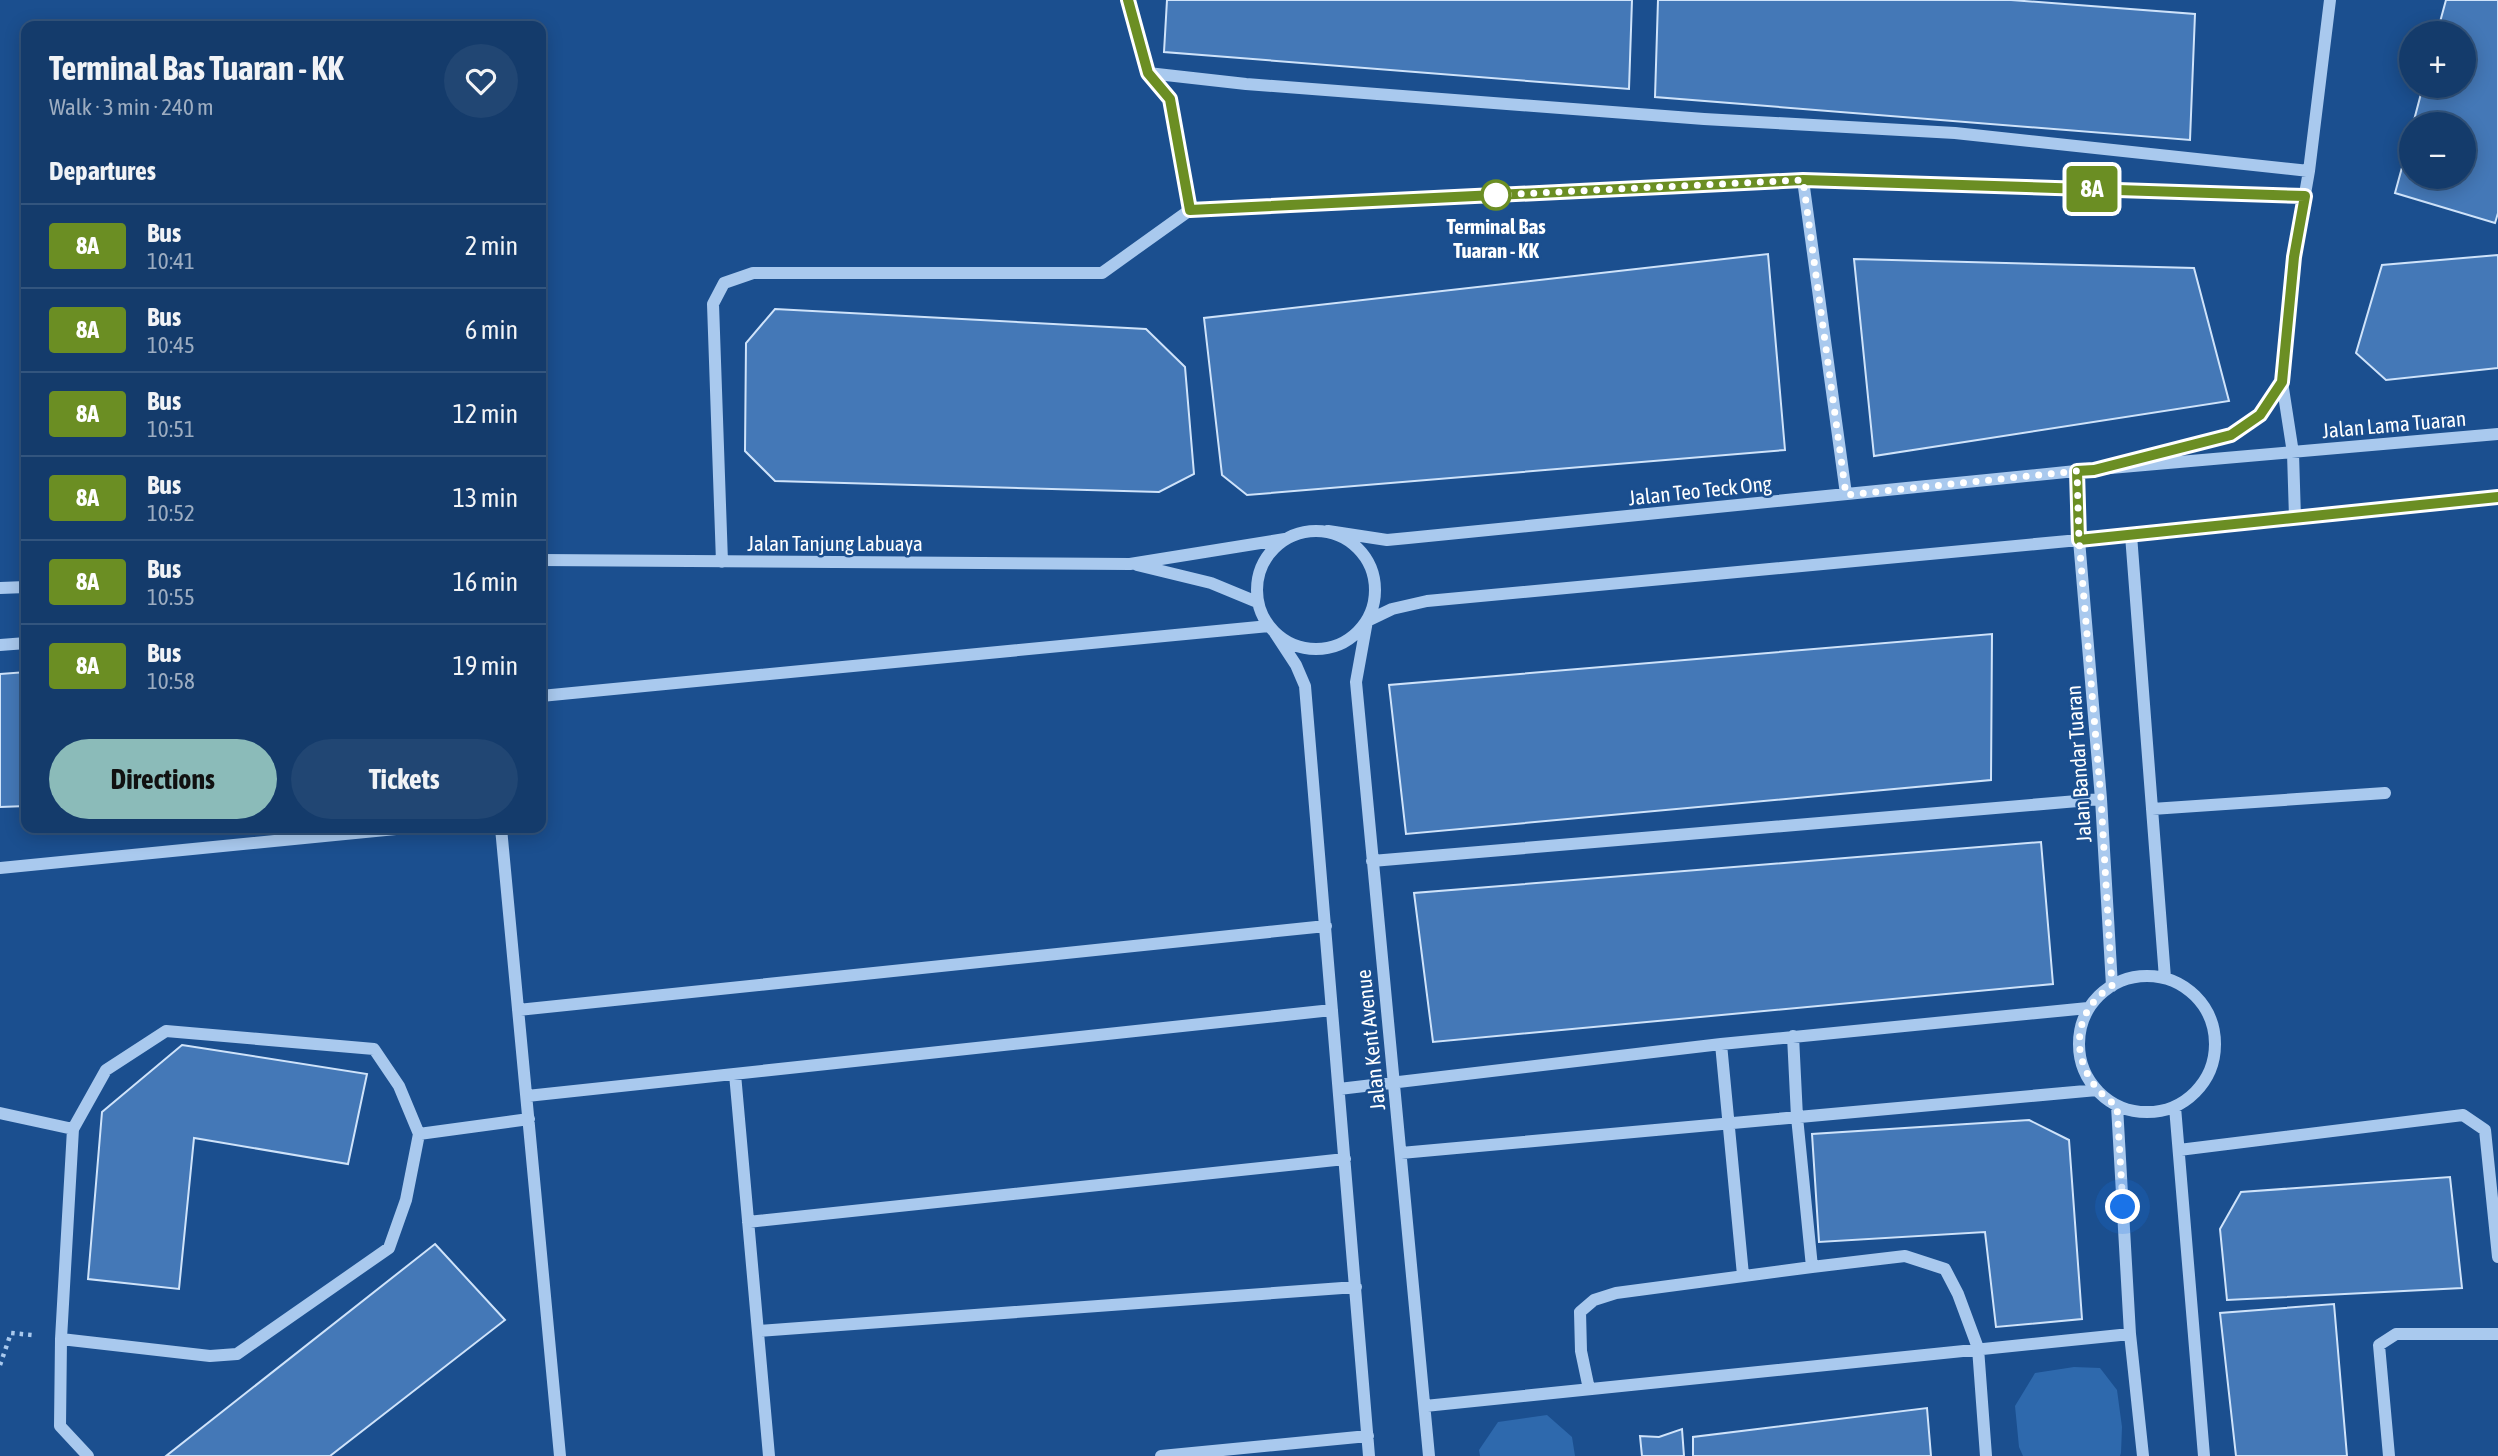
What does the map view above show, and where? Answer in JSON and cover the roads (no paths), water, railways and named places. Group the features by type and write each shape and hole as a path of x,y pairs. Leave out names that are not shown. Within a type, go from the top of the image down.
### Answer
{"street":[{"path":"1128,0 1148,73 1170,99 1190,210"},
{"path":"2295,518 2292,453 2282,382 2294,257 2309,172 2330,0"},
{"path":"1148,73 1246,84 1704,119 1955,133 2309,172"},
{"path":"722,562 713,304 724,283 753,273 1102,273 1190,210 1803,180 2305,196"},
{"path":"1803,180 1846,495"},
{"path":"2094,470 2231,435 2260,415 2282,382"},
{"name":"Jalan Lama Tuaran","path":"2094,470 2498,434"},
{"name":"Jalan Teo Teck Ong","path":"1328,531 1387,540 2094,470"},
{"name":"Jalan Bandar Tuaran","path":"2077,471 2079,540 2101,799 2112,986"},
{"path":"1285,539 1272,550 1261,566 1257,602 1272,629 1287,642 1301,648 1331,647 1345,642 1367,621 1392,609 1427,601 2131,535 2498,497"},
{"path":"1130,564 1285,539 1306,531 1328,531 1351,541 1368,560 1375,584 1375,597 1367,621"},
{"path":"2131,535 2165,978"},
{"name":"Jalan Tanjung Labuaya","path":"546,560 1130,564"},
{"path":"1130,564 1211,583 1257,602"},
{"path":"0,588 21,587"},
{"name":"Jalan Kent Avenue","path":"1367,621 1356,682 1429,1456"},
{"path":"546,696 1272,629"},
{"name":"Jalan Kent Avenue","path":"1272,629 1296,664 1305,686 1369,1456"},
{"path":"0,645 21,643"},
{"path":"2152,809 2385,793"},
{"path":"1373,861 2101,799"},
{"path":"0,868 355,833"},
{"path":"501,833 560,1456"},
{"path":"518,1010 1325,926"},
{"path":"2147,976 2165,978 2192,993 2206,1010 2214,1031 2215,1054 2207,1076 2194,1094 2175,1107 2156,1112 2136,1112 2117,1106 2096,1090 2085,1072 2079,1051 2080,1029 2088,1008 2102,992 2112,986 2147,976"},
{"path":"1339,1089 1793,1036 2088,1008"},
{"path":"527,1097 1332,1010"},
{"path":"61,1339 210,1356 237,1354 388,1248 406,1200 419,1134 399,1086 374,1049 166,1031 106,1070 73,1129 61,1339 60,1426 88,1456"},
{"path":"1793,1036 1797,1117 1812,1267"},
{"path":"1721,1044 1743,1275"},
{"path":"735,1074 769,1456"},
{"path":"1401,1153 2096,1090"},
{"path":"2117,1106 2130,1334 2143,1456"},
{"path":"2175,1107 2204,1456"},
{"path":"0,1113 73,1129"},
{"path":"2179,1150 2463,1115 2485,1130 2493,1162 2498,1257"},
{"path":"419,1134 529,1119"},
{"path":"748,1222 1345,1159"},
{"path":"1589,1390 1581,1351 1580,1312 1594,1300 1616,1293 1743,1275 1905,1256 1945,1269 1958,1294 1978,1348 1986,1456"},
{"path":"758,1331 1356,1287"},
{"path":"1424,1406 2130,1334"},
{"path":"2389,1456 2379,1345 2396,1334 2498,1334"},
{"path":"1161,1456 1368,1436"}],"place":[{"name":"Terminal Bas Tuaran - KK","path":"1496,195"}]}
